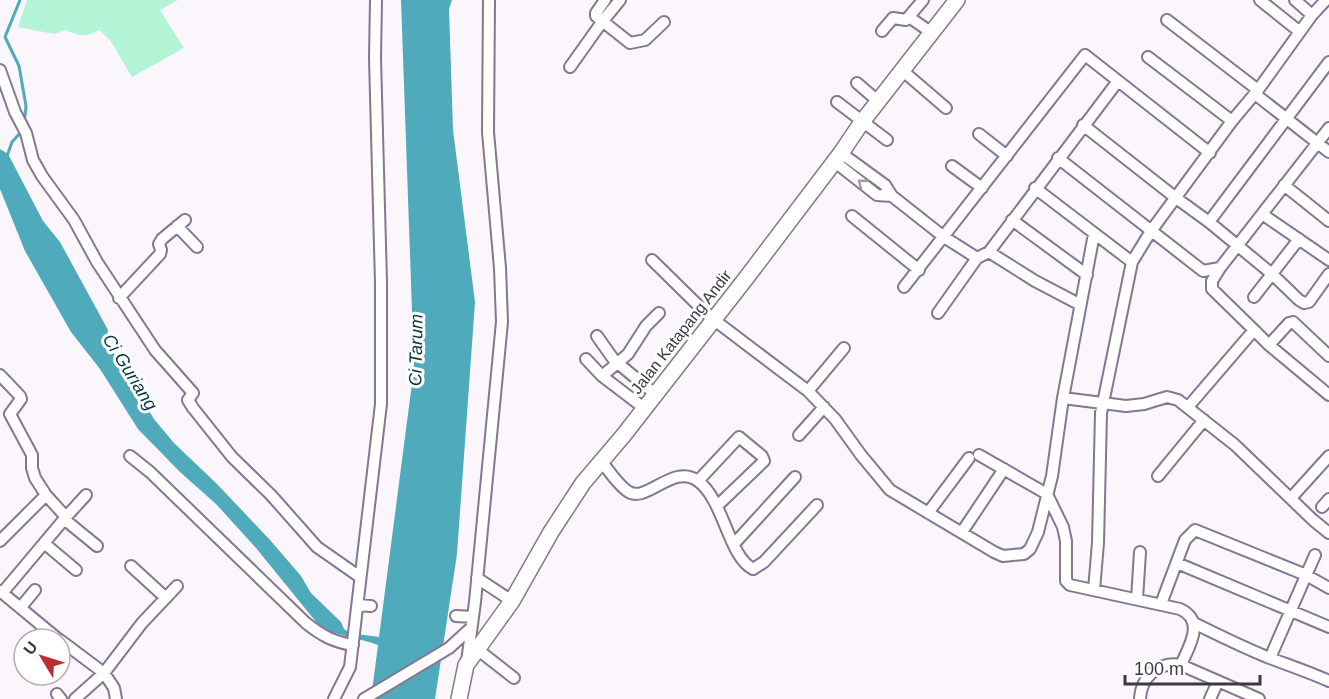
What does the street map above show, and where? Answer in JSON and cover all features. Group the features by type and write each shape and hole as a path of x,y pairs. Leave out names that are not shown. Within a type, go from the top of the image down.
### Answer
{"street":[{"path":"334,699 350,667 381,404 376,0"},
{"path":"470,656 502,322 500,268 488,132 489,0"},
{"path":"605,0 596,16 630,42 645,40 664,22"},
{"path":"570,67 620,0"},
{"path":"882,31 893,18 903,20 909,17 923,0"},
{"name":"Jalan Katapang Andir","path":"459,699 470,656 512,601 582,483 645,408 957,0"},
{"path":"1260,0 1300,32"},
{"path":"1295,0 1312,15"},
{"path":"1094,590 1102,404 1132,262 1151,231 1232,121 1257,92 1312,15 1326,0"},
{"path":"909,17 932,33"},
{"path":"1167,20 1329,152"},
{"path":"904,287 1085,55 1210,153"},
{"path":"1148,57 1232,121"},
{"path":"1209,222 1329,62"},
{"path":"0,70 42,176 74,220 97,262 155,350 193,393 188,400 232,457 271,495 317,547 360,577"},
{"path":"903,71 946,108"},
{"path":"938,313 977,258 988,252 1118,81"},
{"path":"857,83 879,102"},
{"path":"837,102 887,140"},
{"path":"1083,125 1209,222 1272,274 1299,300 1306,303 1328,276"},
{"path":"1329,128 1212,281 1212,289 1269,345 1329,395"},
{"path":"979,134 1007,156"},
{"path":"838,158 877,195 892,196 944,237 977,258"},
{"path":"1058,159 1203,272 1220,268"},
{"path":"952,165 982,188"},
{"path":"1284,185 1329,220"},
{"path":"1035,188 1132,262"},
{"path":"1262,214 1329,260"},
{"path":"852,216 918,270"},
{"path":"1012,220 1087,275"},
{"path":"120,298 160,254 159,244 162,239 181,223 196,247"},
{"path":"652,260 713,320 808,391 835,419 890,490 1003,556 1024,554 1030,549 1038,532 1052,476 1079,304 1094,234"},
{"path":"1254,297 1299,239"},
{"path":"988,252 1035,281 1079,304"},
{"path":"602,376 628,354 646,326 659,313"},
{"path":"1269,345 1291,322 1329,356"},
{"path":"1188,407 1254,330"},
{"path":"597,336 618,364 655,394"},
{"path":"808,391 844,348"},
{"path":"586,359 602,376 645,408"},
{"path":"0,375 20,396 21,399 10,411 10,417 32,455 35,478 65,518 97,546"},
{"path":"1063,398 1126,406 1144,404 1167,397 1178,400 1242,451 1329,533"},
{"path":"799,435 824,407"},
{"path":"1158,476 1204,420"},
{"path":"698,481 740,437 762,456 764,461 717,506"},
{"path":"130,456 150,472 306,623 325,638 338,643 353,639"},
{"path":"1291,498 1329,456"},
{"path":"928,513 974,457 1004,469 1047,494 1063,527 1066,541 1066,581 1070,585 1161,604 1186,612 1194,623 1195,630 1181,665"},
{"path":"601,463 626,491 636,494 649,490 672,477 685,476 698,481 717,506 742,560 753,569 764,562 817,505"},
{"path":"962,532 1004,469"},
{"path":"734,544 795,477"},
{"path":"2,536 46,495"},
{"path":"44,627 1,591 86,495"},
{"path":"1161,604 1185,540 1195,530 1306,575 1329,588"},
{"path":"44,543 76,570"},
{"path":"1137,599 1140,552"},
{"path":"1270,658 1315,555"},
{"path":"1177,563 1329,627"},
{"path":"131,567 166,598"},
{"path":"477,578 512,601"},
{"path":"75,699 104,673 142,623 177,586"},
{"path":"21,607 35,590"},
{"path":"358,605 371,606"},
{"path":"456,616 472,622"},
{"path":"365,698 449,648 460,640 472,622"},
{"path":"1194,623 1270,658 1304,669 1329,681"},
{"path":"460,640 470,656 514,678"},
{"path":"72,649 104,673 114,688 116,699"},
{"path":"1140,699 1145,681 1156,668 1169,664 1181,665 1256,698"},
{"path":"1210,699 1218,681"}],"green space":[{"path":"27,0 178,0 160,10 184,48 132,77 110,40 99,30 88,35 79,35 65,30 54,34 18,27"}],"water":[{"name":"Ci Tarum","path":"401,0 452,0 449,9 453,130 475,302 457,554 435,699 371,699 378,645 321,628 256,548 216,504 180,472 138,429 100,369 71,332 25,251 0,189 0,149 8,154 43,221 60,242 108,330 106,340 154,419 174,443 270,540 301,576 311,593 341,622 344,629 350,633 379,637 414,368"}],"waterway":[{"name":"Ci Guriang","path":"20,0 5,37 19,66 26,106 24,125"},
{"name":"Ci Guriang","path":"7,156 12,142 22,131"}]}
